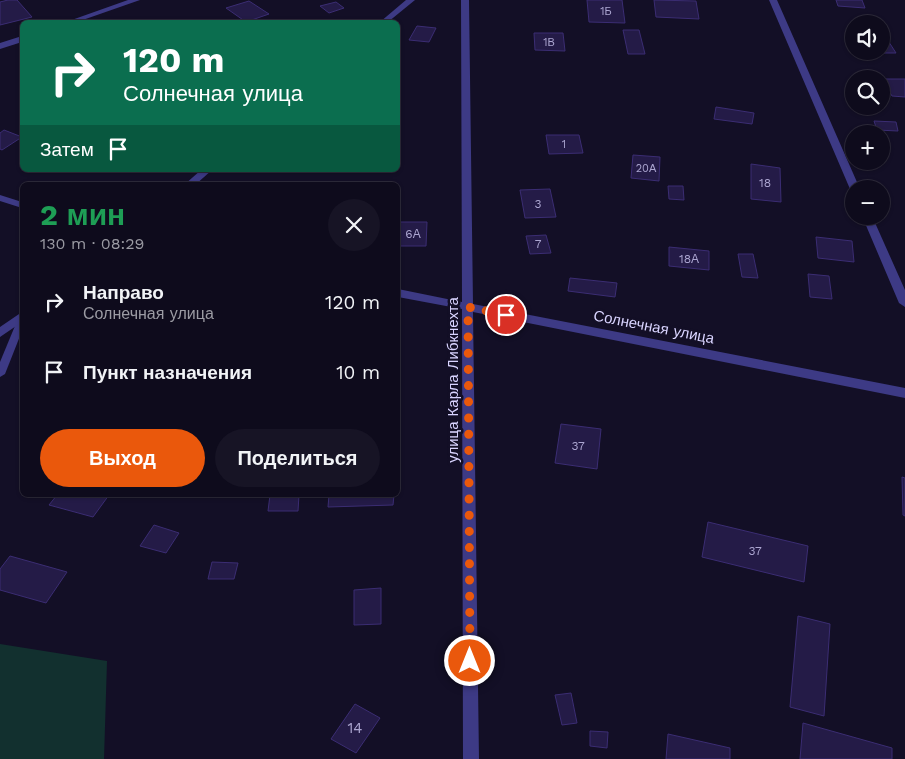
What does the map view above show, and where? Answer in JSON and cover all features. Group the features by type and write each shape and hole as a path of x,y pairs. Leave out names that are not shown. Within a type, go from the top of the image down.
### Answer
{"street":[{"path":"76,20 136,0"},
{"path":"386,20 411,0"},
{"name":"улица Карла Либкнехта","path":"466,0 471,759"},
{"path":"773,0 851,180"},
{"path":"0,46 20,39"},
{"path":"193,182 205,172"},
{"path":"0,198 20,204"},
{"path":"871,225 905,303"},
{"name":"Солнечная улица","path":"400,293 905,393"},
{"path":"0,333 20,318"}],"lane":[{"path":"0,374 20,326"}],"green space":[{"path":"0,644 107,661 104,759 0,759"}],"building":[{"path":"17,0 32,17 0,25 0,2"},
{"path":"587,0 622,0 625,23 589,22"},
{"path":"654,0 696,1 699,19 656,17"},
{"path":"836,0 862,0 865,8 838,6"},
{"path":"249,1 269,14 252,20 243,20 226,8"},
{"path":"336,2 344,8 329,13 320,6"},
{"path":"417,26 436,28 429,42 409,40"},
{"path":"623,30 639,30 645,54 628,54"},
{"path":"534,33 563,33 565,51 535,50"},
{"path":"890,44 896,53 890,53"},
{"path":"890,79 905,79 905,97 892,96 890,93"},
{"path":"716,107 754,113 752,124 714,119"},
{"path":"874,121 896,122 898,131 890,131 890,125 875,125"},
{"path":"4,130 20,136 20,138 2,150 0,149 0,133"},
{"path":"546,135 579,135 583,153 549,154"},
{"path":"633,155 660,157 659,181 631,178"},
{"path":"751,164 780,168 781,202 751,199"},
{"path":"668,186 683,186 684,200 669,199"},
{"path":"550,189 556,217 525,218 520,190"},
{"path":"400,222 427,222 426,246 400,246"},
{"path":"546,235 551,253 530,254 526,236"},
{"path":"816,237 852,241 854,262 818,258"},
{"path":"669,247 709,251 709,270 669,266"},
{"path":"738,254 753,254 758,278 742,277"},
{"path":"808,274 829,276 832,299 810,297"},
{"path":"570,278 617,283 615,297 568,291"},
{"path":"561,424 601,429 597,469 555,463"},
{"path":"902,477 905,478 905,516 903,515"},
{"path":"55,497 108,497 93,517 49,505"},
{"path":"270,497 299,497 298,511 268,511"},
{"path":"329,497 394,497 393,505 328,507"},
{"path":"708,522 808,546 804,582 702,557"},
{"path":"154,525 179,533 166,553 140,546"},
{"path":"10,556 67,572 46,603 0,590 0,569"},
{"path":"212,562 238,563 234,579 208,579"},
{"path":"381,588 381,624 354,625 354,590"},
{"path":"798,616 830,624 824,716 790,707"},
{"path":"571,693 577,723 562,725 555,695"},
{"path":"355,704 380,718 356,753 331,739"},
{"path":"803,723 892,748 892,759 800,759"},
{"path":"590,731 608,732 607,748 590,746"},
{"path":"668,734 730,748 730,759 666,759"}],"route":[{"path":"470,661 468,307 506,315"}]}
